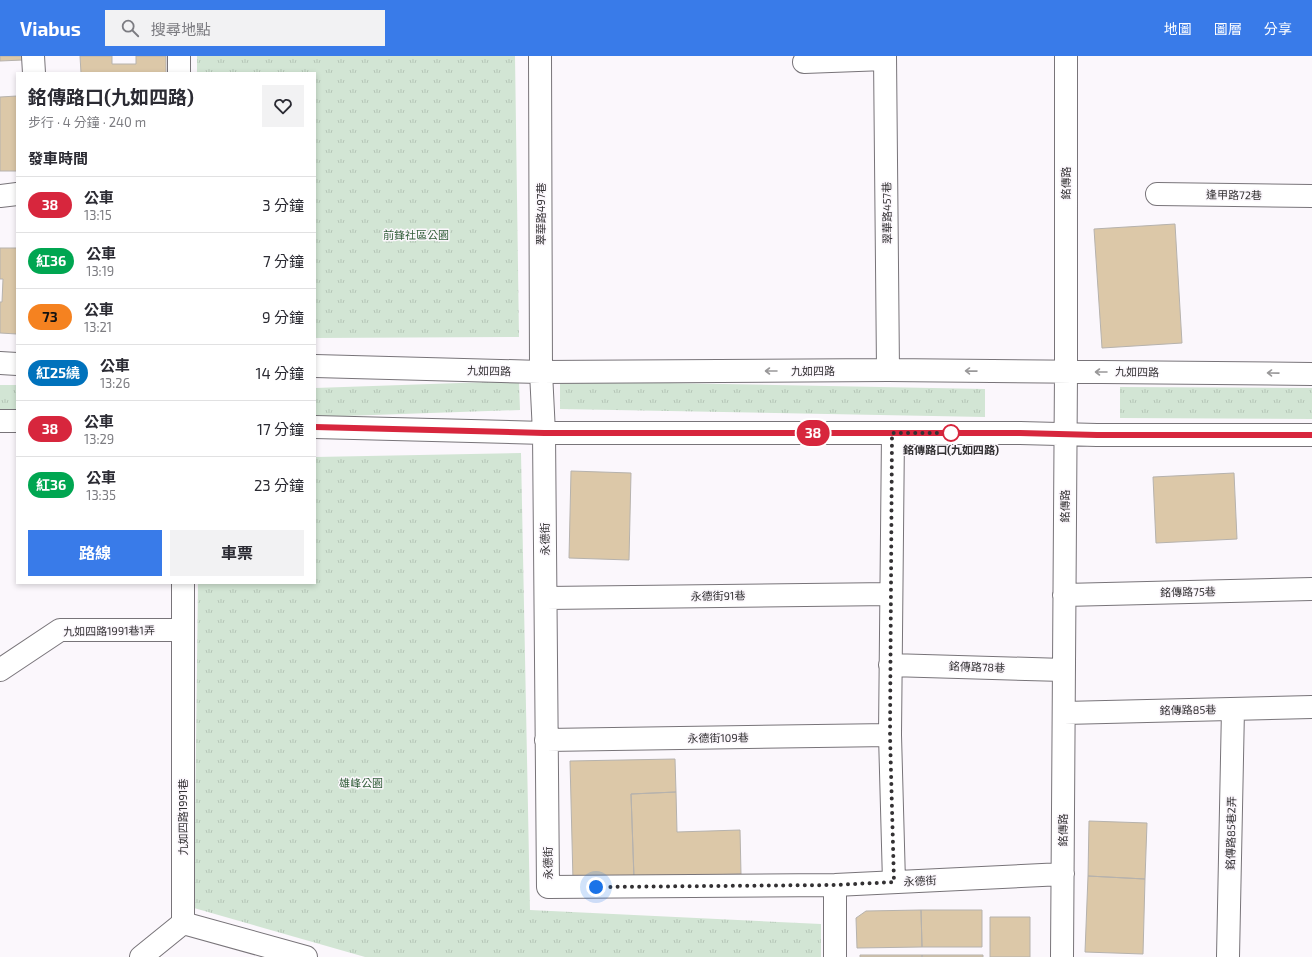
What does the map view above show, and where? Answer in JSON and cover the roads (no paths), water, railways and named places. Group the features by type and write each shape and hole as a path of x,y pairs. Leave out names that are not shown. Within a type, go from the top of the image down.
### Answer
{"street":[{"path":"33,56 34,72"},
{"path":"179,56 179,72"},
{"name":"翠華路497巷","path":"540,56 542,372"},
{"name":"銘傳路","path":"1062,957 1066,434 1066,56"},
{"path":"804,62 885,58"},
{"name":"翠華路457巷","path":"885,58 888,370"},
{"path":"0,196 16,194"},
{"name":"逢甲路72巷","path":"1157,194 1312,196"},
{"path":"0,364 16,364"},
{"name":"九如四路","path":"316,366 542,372 888,370 1312,374"},
{"name":"永德街","path":"542,372 546,598 548,887 835,885 1063,874"},
{"path":"0,421 16,421"},
{"path":"316,427 544,433 1020,433 1312,435"},
{"path":"892,433 890,735 894,882"},
{"name":"九如四路1991巷","path":"183,584 183,923"},
{"name":"銘傳路75巷","path":"1064,594 1312,589"},
{"name":"永德街91巷","path":"546,598 891,594"},
{"name":"九如四路1991巷1弄","path":"0,670 60,630 182,630"},
{"name":"銘傳路78巷","path":"890,665 1064,670"},
{"name":"銘傳路85巷","path":"1064,713 1312,707"},
{"name":"銘傳路85巷2弄","path":"1228,957 1233,709"},
{"name":"永德街109巷","path":"546,740 890,735"},
{"path":"834,957 835,885"},
{"path":"141,957 183,923 306,957"}],"place":[{"name":"銘傳路口(九如四路)","path":"951,433"}],"park label":[{"name":"前鋒社區公園","path":"416,235"},
{"name":"雄峰公園","path":"361,783"}]}
